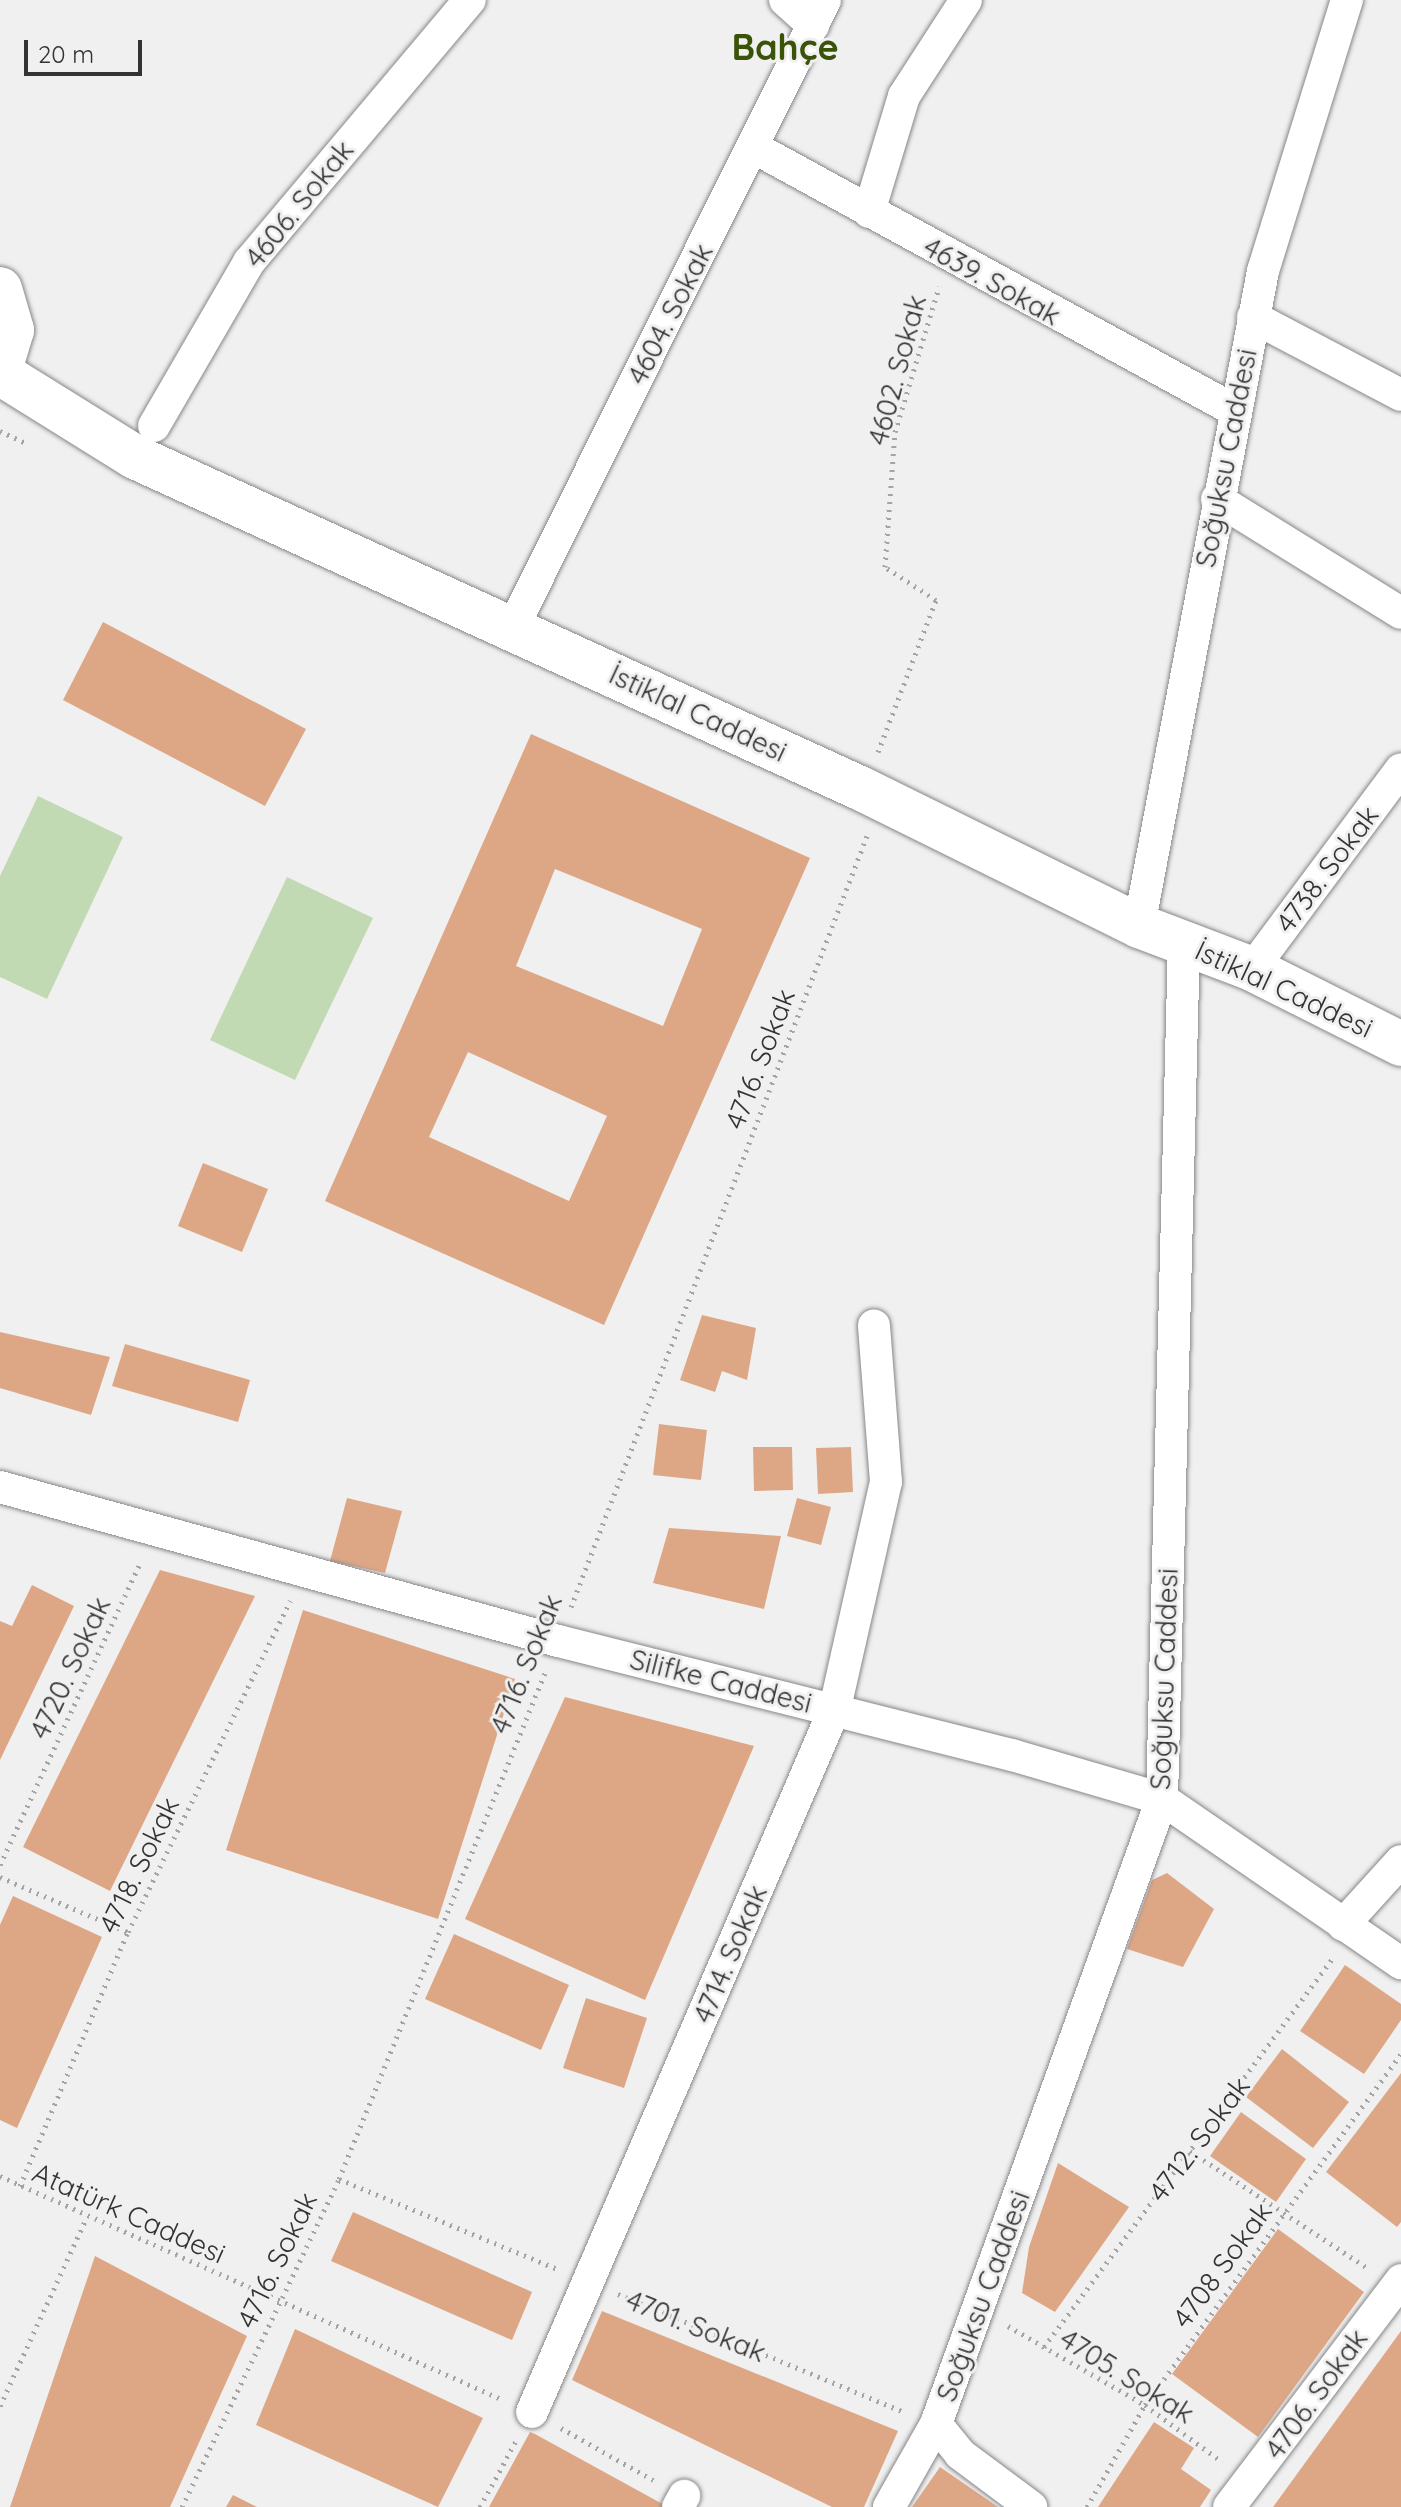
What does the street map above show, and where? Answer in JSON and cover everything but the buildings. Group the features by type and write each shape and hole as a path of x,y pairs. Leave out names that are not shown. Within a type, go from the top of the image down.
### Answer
{"main road":[{"path":"0,289 12,330 0,371"},
{"name":"İstiklal Caddesi","path":"0,371 135,457 513,627 868,805 1139,926 1252,969 1401,1044"}],"street":[{"name":"4606. Sokak","path":"154,426 249,262 470,0"},
{"path":"785,0 819,13"},
{"path":"869,212 904,96 966,0"},
{"name":"Soğuksu Caddesi","path":"1139,926 1253,317 1347,0"},
{"name":"4604. Sokak","path":"513,627 819,13"},
{"name":"4639. Sokak","path":"753,147 1234,410"},
{"path":"1253,317 1401,395"},
{"path":"1217,499 1401,613"},
{"name":"4738. Sokak","path":"1252,969 1401,769"},
{"name":"Soğuksu Caddesi","path":"889,2507 936,2424 1162,1799 1184,943"},
{"name":"4714. Sokak","path":"532,2412 835,1708 886,1482 874,1325"},
{"name":"Silifke Caddesi","path":"0,1487 155,1531 307,1568 558,1641 835,1708 1162,1799 1401,1963"},
{"path":"1348,1927 1401,1861"},
{"name":"4706. Sokak","path":"1239,2495 1398,2283"},
{"path":"936,2424 960,2454 1031,2507"}],"path":[{"name":"4602. Sokak","path":"868,805 936,600 885,567 895,432 949,256"},
{"name":"4716. Sokak","path":"182,2507 277,2302 339,2179 558,1641 868,805"},
{"name":"4720. Sokak","path":"0,1865 155,1531"},
{"name":"4718. Sokak","path":"20,2186 128,1932 307,1568"},
{"path":"0,1877 128,1932"},
{"name":"4712. Sokak","path":"1044,2347 1190,2151 1348,1927"},
{"name":"4708 Sokak","path":"1087,2507 1145,2405 1401,2054"},
{"path":"1190,2151 1281,2216 1398,2283"},
{"name":"Atatürk Caddesi","path":"0,2176 286,2306"},
{"name":"4701. Sokak","path":"339,2179 936,2424"},
{"path":"0,2406 87,2217"},
{"name":"4705. Sokak","path":"980,2309 1145,2405 1239,2495"},
{"path":"480,2507 532,2412"}],"green space":[{"path":"38,796 123,837 47,999 0,977 0,876"},
{"path":"287,877 373,918 295,1080 210,1040"}],"district":[{"name":"Bahçe","path":"785,47"}]}
